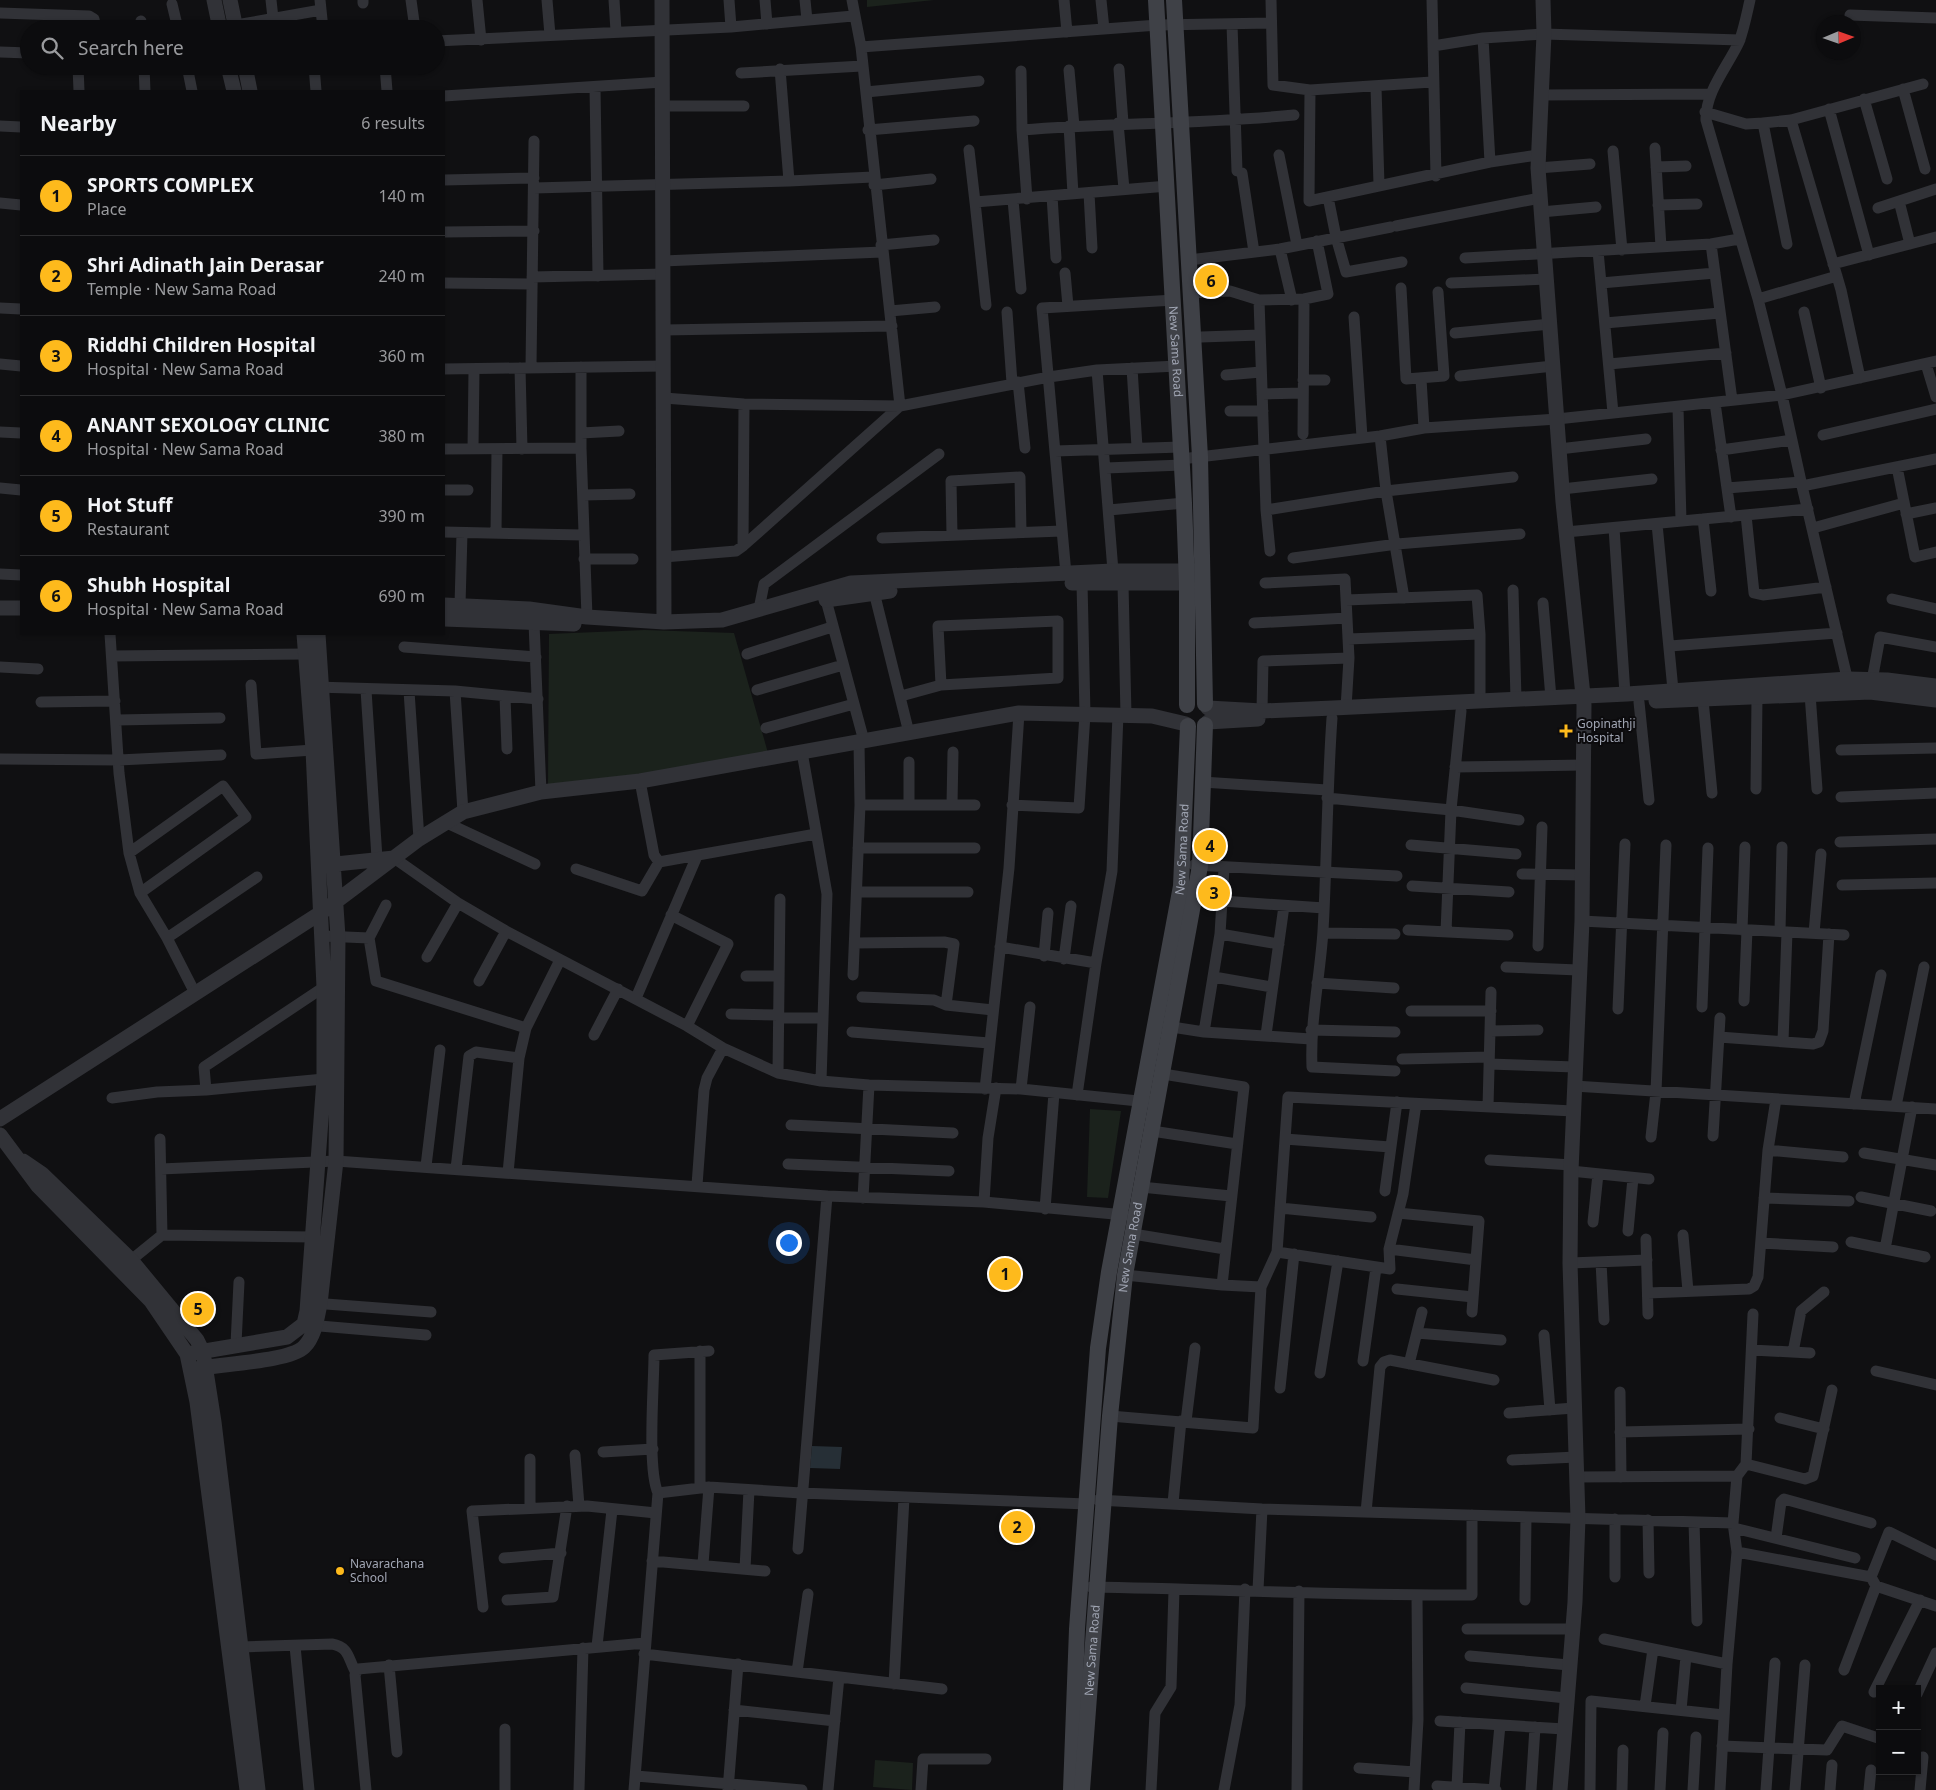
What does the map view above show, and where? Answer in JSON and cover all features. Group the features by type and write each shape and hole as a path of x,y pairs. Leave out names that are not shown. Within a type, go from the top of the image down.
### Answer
{"main road":[{"name":"New Sama Road","path":"1078,1782 1098,1348 1119,1215 1181,886 1183,863 1186,716 1200,457 1190,260 1156,0"},
{"name":"New Sama Road","path":"1092,1502 1110,1416 1126,1276 1133,1234 1200,866 1206,715 1195,577 1184,504 1168,186 1176,25 1174,0"},
{"path":"1197,701 1206,715 1196,728 1186,716 1197,701"}],"street":[{"path":"214,0 218,20"},
{"path":"230,0 234,20"},
{"path":"271,0 273,18"},
{"path":"411,0 413,20"},
{"path":"477,0 481,40"},
{"path":"547,0 550,35"},
{"path":"614,0 616,31"},
{"path":"662,0 664,622"},
{"path":"729,0 731,27"},
{"path":"765,0 767,24"},
{"path":"805,0 807,20"},
{"path":"852,0 853,16 861,47 868,130 900,406"},
{"path":"1064,0 1067,32"},
{"path":"1101,0 1104,29"},
{"path":"1271,0 1273,85 1310,90 1432,82"},
{"path":"1432,0 1432,82 1436,176"},
{"path":"1543,0 1544,34 1538,162 1562,490 1583,701 1584,765 1582,921 1578,970 1573,1111 1570,1263 1578,1518 1560,1790"},
{"path":"1750,0 1740,40 1711,94 1706,112 1707,132 1758,299 1849,686"},
{"path":"172,4 176,20"},
{"path":"265,20 321,5 322,20"},
{"path":"0,13 89,16 94,20"},
{"path":"445,41 616,31 731,27 853,16"},
{"path":"1861,16 1936,18"},
{"path":"1232,24 1234,121 1239,172 1254,252"},
{"path":"861,47 1158,25 1271,24"},
{"path":"1433,46 1483,38 1544,34 1740,40"},
{"path":"1483,38 1490,162"},
{"path":"0,52 20,53"},
{"path":"741,73 780,69 862,66"},
{"path":"780,69 789,181"},
{"path":"1119,69 1124,189"},
{"path":"1070,70 1074,194"},
{"path":"1021,71 1022,130 1028,199"},
{"path":"78,75 79,90"},
{"path":"144,75 145,90"},
{"path":"188,75 192,90"},
{"path":"230,75 234,90"},
{"path":"246,75 250,90"},
{"path":"315,75 316,90"},
{"path":"386,75 387,90"},
{"path":"866,92 979,81"},
{"path":"445,96 663,82"},
{"path":"1706,112 1746,124 1763,124 1791,120 1922,84"},
{"path":"595,86 598,276"},
{"path":"1376,87 1379,185"},
{"path":"1903,89 1926,169"},
{"path":"1310,90 1309,201 1379,185 1436,176 1490,162 1590,164"},
{"path":"1540,95 1711,94"},
{"path":"1864,100 1887,179"},
{"path":"663,106 744,106"},
{"path":"1829,109 1869,255"},
{"path":"1022,130 1120,123 1234,121 1294,115"},
{"path":"1791,120 1835,270 1860,378"},
{"path":"868,130 974,121"},
{"path":"1763,124 1787,244"},
{"path":"0,126 20,127"},
{"path":"522,449 534,231 534,141"},
{"path":"1655,148 1661,247"},
{"path":"969,150 986,305"},
{"path":"1613,151 1622,250"},
{"path":"1279,155 1297,245"},
{"path":"1656,167 1686,166"},
{"path":"445,180 598,186 931,179"},
{"path":"975,202 1168,186"},
{"path":"1878,208 1936,189"},
{"path":"1089,193 1092,248"},
{"path":"1052,196 1056,258"},
{"path":"1328,197 1336,237 1346,272 1402,262"},
{"path":"1013,200 1021,289"},
{"path":"1898,201 1910,244"},
{"path":"0,204 20,205"},
{"path":"1658,205 1697,204"},
{"path":"1190,260 1280,249 1393,227 1541,205 1596,207"},
{"path":"445,232 534,231"},
{"path":"1758,299 1869,255 1936,237"},
{"path":"1465,258 1545,255 1711,244 1739,239"},
{"path":"445,283 598,276 663,267 881,248 934,240"},
{"path":"1191,293 1230,291 1258,300 1298,300 1328,294 1317,241"},
{"path":"1711,244 1732,400"},
{"path":"1280,249 1298,300 1304,434"},
{"path":"1598,251 1613,413"},
{"path":"1065,273 1068,306"},
{"path":"1601,283 1715,273"},
{"path":"1452,283 1546,279"},
{"path":"1400,288 1406,379 1444,376 1438,292"},
{"path":"1066,574 1042,308 1174,300"},
{"path":"1258,300 1266,510 1270,551"},
{"path":"890,311 935,307"},
{"path":"0,308 20,308"},
{"path":"1006,312 1024,448"},
{"path":"1804,312 1821,388"},
{"path":"1605,323 1720,313"},
{"path":"1354,317 1362,437"},
{"path":"1454,333 1551,324"},
{"path":"664,330 892,326"},
{"path":"1201,337 1260,335"},
{"path":"1608,364 1726,353"},
{"path":"1106,468 1181,457 1200,457 1380,436 1424,428 1557,419 1782,395 1821,388 1931,362 1936,397"},
{"path":"0,364 20,366"},
{"path":"445,369 664,366"},
{"path":"664,398 744,404 900,406 1015,383 1097,370 1177,366"},
{"path":"1460,376 1553,366"},
{"path":"581,367 583,534 587,617"},
{"path":"473,449 474,368"},
{"path":"1132,368 1137,447"},
{"path":"1097,370 1113,571"},
{"path":"1226,374 1261,372"},
{"path":"1422,378 1424,428"},
{"path":"1303,380 1325,380"},
{"path":"1262,394 1302,393"},
{"path":"1715,403 1731,517"},
{"path":"743,546 744,404"},
{"path":"664,556 736,551 900,406"},
{"path":"1678,407 1681,522"},
{"path":"1823,436 1936,409"},
{"path":"1230,411 1263,411"},
{"path":"581,433 619,431"},
{"path":"0,432 20,433"},
{"path":"1380,436 1386,490 1397,544 1404,598"},
{"path":"1559,449 1646,439"},
{"path":"1721,450 1792,440"},
{"path":"1055,451 1137,447 1181,457"},
{"path":"445,449 581,448"},
{"path":"496,534 497,449"},
{"path":"759,609 764,584 939,454"},
{"path":"1726,488 1801,484 1936,459"},
{"path":"1897,467 1915,557 1936,552"},
{"path":"952,535 950,481 1020,477 1022,532"},
{"path":"1266,510 1386,490 1513,477"},
{"path":"1562,490 1652,479"},
{"path":"0,488 20,490"},
{"path":"445,490 468,490"},
{"path":"583,495 630,494"},
{"path":"1109,510 1184,504"},
{"path":"1813,528 1905,508 1936,508"},
{"path":"1566,532 1808,509"},
{"path":"1746,515 1754,593 1763,595 1826,587"},
{"path":"1703,519 1711,591"},
{"path":"1657,524 1673,690"},
{"path":"1614,528 1625,694"},
{"path":"882,538 1062,531"},
{"path":"445,532 583,534"},
{"path":"460,605 462,533"},
{"path":"1293,558 1397,544 1520,534"},
{"path":"584,559 632,559"},
{"path":"445,605 529,609 587,617 664,622 722,620 851,583 965,576 1113,571 1195,577"},
{"path":"0,574 20,575"},
{"path":"445,619 726,628 826,600 874,592 1082,582 1123,584 1195,577"},
{"path":"1265,583 1345,579 1349,658 1346,708"},
{"path":"1012,805 1079,808 1085,714 1082,582"},
{"path":"1077,1095 1112,871 1122,714 1123,584"},
{"path":"1513,590 1516,699"},
{"path":"874,592 909,733"},
{"path":"1346,600 1477,595 1480,634 1480,701"},
{"path":"1892,599 1936,609"},
{"path":"826,600 854,704 862,742 853,975"},
{"path":"1543,603 1551,698"},
{"path":"0,608 20,608"},
{"path":"1254,623 1347,618"},
{"path":"901,696 941,685 1058,678 1058,621 938,626 941,685"},
{"path":"534,623 541,792"},
{"path":"747,654 832,627"},
{"path":"1670,646 1837,632"},
{"path":"1348,639 1480,634"},
{"path":"110,635 119,760 129,854 140,893 167,938 194,993"},
{"path":"125,1265 187,1354 200,1363 290,1355 305,1346 314,1303 336,1161 331,936 322,912 327,865 315,687 305,654 304,635"},
{"path":"314,1303 313,1237 324,1079 324,988 336,902 327,865 313,750 318,635"},
{"path":"1871,686 1880,638 1936,647"},
{"path":"404,647 536,657"},
{"path":"112,656 305,654"},
{"path":"1262,711 1263,661 1349,658"},
{"path":"757,690 843,665"},
{"path":"0,667 38,669"},
{"path":"251,685 256,754 313,750"},
{"path":"1206,715 1516,699 1551,698 1583,701 1639,702 1703,700 1810,694 1849,686"},
{"path":"1871,686 1936,700"},
{"path":"1206,715 1332,718 1461,711 1583,701 1625,694 1673,690 1936,686"},
{"path":"315,687 456,692 538,699"},
{"path":"366,690 377,858"},
{"path":"410,691 419,839"},
{"path":"456,692 463,812"},
{"path":"1810,694 1817,789"},
{"path":"505,697 507,749"},
{"path":"1756,789 1757,697"},
{"path":"1703,700 1712,793"},
{"path":"41,702 116,701"},
{"path":"1639,702 1650,800"},
{"path":"766,728 854,704"},
{"path":"1446,932 1451,810 1461,711"},
{"path":"0,1119 322,912 381,870 419,839 463,812 541,792 640,781 1018,713 1186,716"},
{"path":"984,1202 991,1088 989,1043 1009,868 1018,713"},
{"path":"117,720 220,718"},
{"path":"1332,718 1327,794 1323,933 1311,1035 1312,1067 1395,1071"},
{"path":"1841,750 1936,748"},
{"path":"802,752 827,894 821,1081"},
{"path":"952,805 953,752"},
{"path":"0,759 119,760 221,755"},
{"path":"909,762 909,804"},
{"path":"1456,767 1584,765"},
{"path":"640,781 654,855 659,862"},
{"path":"1202,782 1327,794 1518,820"},
{"path":"129,854 224,786 246,817 140,893"},
{"path":"1841,797 1936,793"},
{"path":"860,805 974,804"},
{"path":"447,823 535,864"},
{"path":"1538,946 1542,827"},
{"path":"659,862 816,834"},
{"path":"1840,842 1936,839"},
{"path":"1618,1009 1625,844"},
{"path":"1411,845 1516,854"},
{"path":"1651,1137 1656,1092 1666,845"},
{"path":"1744,1001 1745,847"},
{"path":"1782,847 1783,1042"},
{"path":"858,848 975,848"},
{"path":"1702,1008 1708,848"},
{"path":"1814,933 1821,854"},
{"path":"636,998 697,856"},
{"path":"327,865 377,858 394,858 458,903 506,931 636,998 723,1048 778,1073 821,1081 869,1085 1021,1089 1157,1104"},
{"path":"576,870 642,891 659,862"},
{"path":"1183,863 1224,868 1397,876"},
{"path":"1204,1032 1220,934 1224,868"},
{"path":"1522,874 1582,875"},
{"path":"167,938 257,877"},
{"path":"1842,885 1936,883"},
{"path":"1412,886 1509,892"},
{"path":"857,892 968,892"},
{"path":"778,1073 780,899"},
{"path":"1222,900 1324,908"},
{"path":"426,957 458,903"},
{"path":"386,905 368,938 376,981 526,1028"},
{"path":"1064,959 1071,906"},
{"path":"1266,1035 1284,906"},
{"path":"1044,956 1048,913"},
{"path":"671,915 728,944 687,1026"},
{"path":"1582,921 1844,934"},
{"path":"1408,930 1508,935"},
{"path":"480,981 506,931"},
{"path":"1323,933 1395,934"},
{"path":"1220,934 1279,944"},
{"path":"1719,1037 1813,1044 1819,1042 1822,1036 1829,934"},
{"path":"331,936 368,938"},
{"path":"855,944 944,942 954,944 946,1005"},
{"path":"1000,948 1096,964"},
{"path":"508,1173 519,1058 526,1028 560,960"},
{"path":"1506,967 1578,970"},
{"path":"1896,1106 1924,967"},
{"path":"1854,1104 1881,975"},
{"path":"746,976 779,976"},
{"path":"1214,977 1272,987"},
{"path":"1317,983 1394,988"},
{"path":"206,1090 204,1067 324,988"},
{"path":"594,1035 618,989"},
{"path":"1488,1107 1491,992"},
{"path":"862,998 934,1000 946,1005 993,1010"},
{"path":"1021,1089 1030,1007"},
{"path":"1411,1011 1491,1011"},
{"path":"731,1014 824,1018"},
{"path":"1713,1136 1717,1095 1720,1018"},
{"path":"1172,1027 1204,1032 1266,1035 1394,1032"},
{"path":"1490,1031 1538,1030"},
{"path":"852,1032 989,1043"},
{"path":"696,1185 704,1090 707,1078 723,1048"},
{"path":"426,1166 440,1050"},
{"path":"456,1169 469,1056 476,1052 519,1058"},
{"path":"1402,1059 1489,1061 1575,1068"},
{"path":"1163,1074 1244,1087 1222,1285"},
{"path":"112,1098 157,1092 206,1090 324,1079"},
{"path":"863,1198 869,1085"},
{"path":"1574,1086 1936,1109"},
{"path":"1045,1209 1054,1093"},
{"path":"1110,1416 1253,1428 1261,1287 1277,1252 1288,1097 1573,1111"},
{"path":"1648,1293 1749,1289 1754,1286 1758,1277 1768,1150 1776,1099"},
{"path":"1385,1192 1397,1102"},
{"path":"1277,1252 1390,1269 1389,1249 1398,1213 1416,1104"},
{"path":"1885,1249 1912,1108"},
{"path":"790,1125 953,1133"},
{"path":"1152,1131 1237,1144"},
{"path":"0,1135 13,1155 38,1186 125,1265 197,1340 227,1586 247,1790"},
{"path":"160,1139 162,1234"},
{"path":"1285,1139 1390,1147"},
{"path":"1768,1150 1843,1157"},
{"path":"1864,1153 1936,1165"},
{"path":"161,1169 318,1160 696,1185 827,1196 984,1202 1137,1216"},
{"path":"1490,1160 1571,1168 1598,1174 1649,1179"},
{"path":"788,1164 949,1171"},
{"path":"1593,1222 1598,1174"},
{"path":"1628,1231 1633,1178"},
{"path":"1142,1187 1231,1196"},
{"path":"798,1549 801,1493 827,1196"},
{"path":"1861,1197 1931,1211"},
{"path":"1764,1198 1849,1201"},
{"path":"1280,1208 1371,1218"},
{"path":"1398,1213 1479,1221 1472,1312"},
{"path":"125,1265 162,1234 313,1237"},
{"path":"1133,1234 1225,1250"},
{"path":"1684,1235 1688,1291"},
{"path":"1646,1239 1648,1314"},
{"path":"1852,1242 1925,1257"},
{"path":"1761,1243 1833,1247"},
{"path":"1389,1249 1476,1260"},
{"path":"1280,1388 1294,1254"},
{"path":"1570,1263 1647,1260"},
{"path":"1320,1373 1338,1261"},
{"path":"1601,1262 1604,1320"},
{"path":"1363,1361 1376,1268"},
{"path":"1126,1276 1261,1287"},
{"path":"236,1344 240,1282"},
{"path":"1397,1290 1473,1297"},
{"path":"1793,1352 1801,1311 1824,1292"},
{"path":"314,1303 431,1312"},
{"path":"1409,1364 1422,1312"},
{"path":"1720,1790 1726,1664 1737,1552 1734,1526 1737,1476 1746,1464 1753,1314"},
{"path":"200,1363 236,1344 287,1337 310,1325 426,1335"},
{"path":"1417,1333 1501,1340"},
{"path":"1544,1335 1550,1410"},
{"path":"1173,1503 1195,1348"},
{"path":"1752,1350 1810,1353"},
{"path":"634,1790 658,1493 655,1486 653,1450 654,1355 705,1351 703,1564"},
{"path":"1366,1512 1380,1367 1384,1362 1390,1360 1494,1380"},
{"path":"1876,1371 1936,1385"},
{"path":"1746,1464 1810,1479 1816,1472 1832,1390"},
{"path":"1620,1392 1621,1477"},
{"path":"1509,1413 1574,1408"},
{"path":"1780,1418 1824,1429"},
{"path":"1620,1432 1749,1429"},
{"path":"603,1452 653,1450"},
{"path":"575,1455 579,1506"},
{"path":"1512,1460 1576,1457"},
{"path":"530,1459 530,1508"},
{"path":"1577,1477 1737,1476"},
{"path":"658,1493 705,1487 904,1498 1173,1503 1262,1509 1694,1522 1734,1526 1855,1558"},
{"path":"745,1568 749,1490"},
{"path":"894,1684 904,1498"},
{"path":"1776,1538 1781,1502 1784,1499 1871,1523"},
{"path":"507,1600 553,1597 567,1506"},
{"path":"483,1607 472,1511 579,1506 656,1513"},
{"path":"1258,1590 1262,1509"},
{"path":"597,1646 612,1510"},
{"path":"1088,1587 1472,1595 1472,1515"},
{"path":"1525,1600 1526,1517"},
{"path":"1614,1520 1615,1577"},
{"path":"1648,1520 1648,1573"},
{"path":"1694,1522 1697,1621"},
{"path":"1844,1670 1888,1532 1936,1555"},
{"path":"1737,1552 1873,1582 1936,1606"},
{"path":"504,1558 561,1553"},
{"path":"652,1561 703,1564 765,1571"},
{"path":"227,1586 241,1647 258,1790"},
{"path":"1224,1790 1240,1704 1245,1589"},
{"path":"1151,1790 1155,1712 1171,1687 1174,1590"},
{"path":"1297,1790 1299,1591"},
{"path":"797,1672 808,1594"},
{"path":"1414,1790 1418,1720 1417,1595"},
{"path":"1874,1692 1920,1600"},
{"path":"1467,1629 1572,1629"},
{"path":"1604,1639 1726,1664"},
{"path":"241,1647 332,1644 342,1646 348,1652 355,1671 366,1790"},
{"path":"295,1646 309,1790"},
{"path":"355,1671 361,1667 597,1646 644,1648 738,1664 942,1689"},
{"path":"579,1790 584,1648"},
{"path":"1645,1706 1653,1650"},
{"path":"1921,1685 1936,1653"},
{"path":"1470,1656 1569,1665"},
{"path":"1681,1710 1686,1656"},
{"path":"1766,1790 1775,1663"},
{"path":"728,1788 738,1664"},
{"path":"389,1665 397,1752"},
{"path":"1794,1790 1804,1666"},
{"path":"828,1790 839,1677"},
{"path":"1466,1688 1566,1698"},
{"path":"1590,1790 1591,1701 1724,1714"},
{"path":"734,1710 835,1721"},
{"path":"1440,1721 1564,1729"},
{"path":"1457,1787 1460,1722"},
{"path":"1437,1786 1495,1790 1500,1725"},
{"path":"1722,1746 1827,1750 1842,1726 1876,1737"},
{"path":"1531,1790 1535,1727"},
{"path":"505,1729 505,1790"},
{"path":"1660,1790 1664,1733"},
{"path":"1693,1790 1696,1737"},
{"path":"1622,1790 1623,1750"},
{"path":"1920,1790 1923,1757"},
{"path":"921,1790 923,1759 986,1759"},
{"path":"1830,1790 1832,1765"},
{"path":"1359,1768 1416,1772"},
{"path":"1869,1790 1871,1770"},
{"path":"636,1776 728,1788 802,1790"}],"shaded area":[{"path":"867,0 934,0 867,7"},
{"path":"645,630 734,633 768,753 659,772 548,785 549,634"},
{"path":"1090,1109 1121,1111 1108,1198 1087,1197"},
{"path":"812,1446 842,1447 840,1469 810,1468"},
{"path":"875,1760 913,1763 912,1790 873,1787"}],"place":[{"name":"Shubh Hospital","path":"1211,281"},
{"name":"Gopinathji Hospital","path":"1566,731"},
{"name":"ANANT SEXOLOGY CLINIC","path":"1210,846"},
{"name":"Riddhi Children Hospital","path":"1214,893"},
{"name":"SPORTS COMPLEX","path":"1005,1274"},
{"name":"Hot Stuff","path":"198,1309"},
{"name":"Shri Adinath Jain Derasar","path":"1017,1527"},
{"name":"Navarachana School","path":"340,1571"}]}
